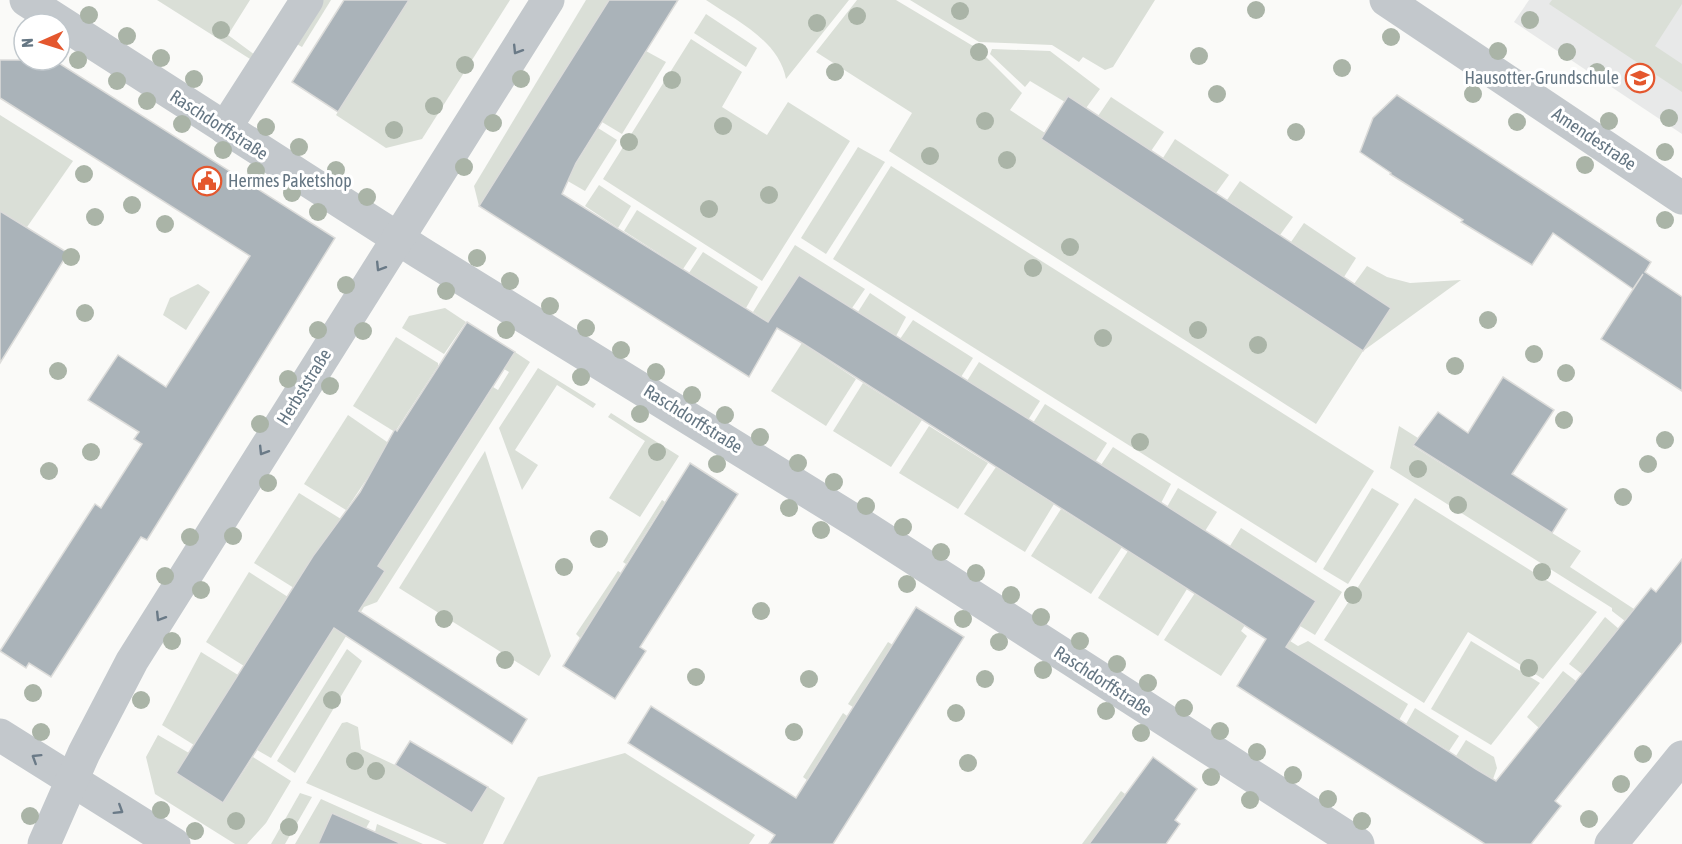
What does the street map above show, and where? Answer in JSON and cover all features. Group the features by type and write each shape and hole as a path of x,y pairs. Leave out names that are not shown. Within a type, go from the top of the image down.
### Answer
{"street":[{"path":"225,128 307,0"},
{"name":"Herbststraße","path":"44,844 72,781 132,661 548,0"},
{"name":"Amendestraße","path":"1386,0 1682,198"},
{"name":"Raschdorffstraße","path":"46,6 225,128 399,239 857,522 1358,844"},
{"path":"0,735 174,844"},
{"path":"1611,844 1682,756"}],"shaded area":[{"path":"157,0 250,0 228,35 255,55 261,66"},
{"path":"319,0 331,0 302,47 293,42"},
{"path":"409,0 510,0 422,139 386,148 336,115"},
{"path":"586,0 609,0 479,206 474,186"},
{"path":"706,0 849,0 786,79 782,65 765,42"},
{"path":"857,0 896,0 978,49 1022,93 1010,110 1045,133 1041,139 1391,308 1354,284 1367,266 1387,277 1410,283 1461,280 1363,351 1316,424 889,151 912,113 816,52"},
{"path":"910,0 1155,0 1113,67 1105,70 1083,57 1079,62 1052,45 979,42"},
{"name":"Hausotter-Grundschule","path":"1529,0 1682,0 1682,134 1514,22"},
{"path":"1552,0 1682,0 1682,4 1655,46 1682,64 1682,92 1549,4"},
{"path":"706,14 757,48 746,67 694,33"},
{"path":"691,39 742,72 722,107 767,135 788,102 850,141 762,281 603,179"},
{"path":"992,49 1050,51 1100,89 1086,108 1065,102 1030,81 1025,87 990,54"},
{"path":"646,51 666,62 622,134 602,122"},
{"path":"1111,97 1164,132 1151,151 1098,116"},
{"path":"0,115 73,161 27,227 0,211"},
{"path":"598,128 617,140 585,191 566,180"},
{"path":"1175,139 1229,175 1216,193 1163,158"},
{"path":"858,147 885,162 826,254 801,238"},
{"path":"891,166 1374,471 1316,563 833,259"},
{"path":"1240,181 1293,217 1280,235 1227,200"},
{"path":"599,185 631,206 618,228 585,206"},
{"path":"637,210 697,248 683,269 624,231"},
{"path":"1304,223 1356,258 1344,277 1291,242"},
{"path":"795,245 865,289 852,308 799,275 768,322 753,312"},
{"path":"703,252 758,287 746,308 689,273"},
{"path":"198,284 210,292 186,330 163,315 170,298"},
{"path":"870,293 906,317 896,336 858,312"},
{"path":"445,308 466,322 444,354 402,328 409,316"},
{"path":"913,320 973,358 961,377 900,339"},
{"path":"396,337 438,363 438,366 395,432 353,406"},
{"path":"802,343 856,379 826,426 771,391"},
{"path":"515,352 530,362 377,602 364,607 271,758 257,750 362,584 372,590 385,571 378,566 493,387 498,390 509,372 504,369"},
{"path":"979,362 1040,401 1028,420 967,381"},
{"path":"538,368 596,404 593,408 557,385 515,450 538,465 522,490 499,428"},
{"path":"863,383 922,420 891,467 833,431"},
{"path":"1045,404 1107,443 1095,462 1033,423"},
{"path":"611,413 679,456 640,517 609,498 645,441 608,417"},
{"path":"348,415 390,444 346,510 304,484"},
{"path":"929,426 988,463 958,509 899,473"},
{"path":"1399,426 1418,438 1413,446 1581,551 1570,567 1634,609 1625,621 1612,611 1612,608 1390,468"},
{"path":"1113,447 1171,484 1161,503 1101,465"},
{"path":"485,451 551,656 539,676 399,588"},
{"path":"996,467 1054,504 1025,552 964,514"},
{"path":"1178,488 1217,512 1205,531 1167,507"},
{"path":"1372,488 1399,504 1348,584 1323,569"},
{"path":"299,493 341,519 294,588 254,563"},
{"path":"1415,498 1597,612 1543,679 1468,632 1424,703 1324,640"},
{"path":"662,500 665,502 626,564 623,562"},
{"path":"1061,509 1122,547 1091,594 1031,556"},
{"path":"1241,528 1342,592 1315,635 1300,626 1315,600 1230,546"},
{"path":"1128,551 1187,589 1158,636 1098,598"},
{"path":"618,571 621,573 580,638 576,634"},
{"path":"249,572 288,597 244,666 206,642"},
{"path":"1195,593 1245,625 1241,631 1247,636 1221,676 1164,640"},
{"path":"1605,617 1619,629 1582,674 1569,664"},
{"path":"1290,641 1298,646 1308,641 1408,704 1399,720 1286,647"},
{"path":"1471,641 1540,683 1491,745 1431,709"},
{"path":"888,642 893,645 853,707 848,704"},
{"path":"347,649 362,661 295,773 277,761"},
{"path":"201,652 238,675 194,745 162,725"},
{"path":"1563,671 1576,681 1539,728 1527,717"},
{"path":"1415,708 1459,736 1449,751 1406,724"},
{"path":"843,713 847,716 807,780 803,777"},
{"path":"347,722 358,727 361,749 395,765 472,813 488,787 505,798 483,844 447,844 306,783 342,723"},
{"path":"158,735 189,753 177,773 223,803 253,757 291,781 266,823 247,844 235,844 155,794 146,757"},
{"path":"1466,740 1494,757 1497,768 1493,779 1456,756"},
{"path":"625,753 755,835 749,844 503,844 538,777"},
{"path":"1121,791 1125,794 1089,844 1082,844"},
{"path":"300,793 312,797 285,844 271,844"},
{"path":"321,799 370,821 366,828 333,813 318,844 295,844"},
{"path":"377,824 423,844 402,844 375,832"}],"building":[{"path":"344,0 409,0 338,112 292,82"},
{"path":"609,0 678,0 576,163 562,194 768,322 799,275 1124,479 1316,601 1286,647 1496,781 1651,588 1656,592 1682,559 1682,642 1555,801 1561,806 1531,844 1485,844 1237,686 1266,639 802,343 777,328 749,377 479,206"},
{"path":"0,60 12,60 12,72 72,71 335,238 147,540 141,537 51,677 29,663 26,668 0,651 95,504 101,508 142,444 134,439 139,432 88,400 118,355 166,387 250,256 0,98"},
{"path":"1397,95 1651,262 1645,272 1682,297 1682,391 1601,339 1643,274 1633,289 1553,233 1532,265 1461,222 1463,220 1390,174 1360,152 1373,118"},
{"path":"1068,96 1391,308 1363,351 1041,139"},
{"path":"0,211 68,253 0,363"},
{"path":"467,322 515,352 378,566 385,571 359,611 527,719 512,744 334,628 223,803 176,773 313,556 360,492 395,429 397,431"},
{"path":"1503,377 1554,410 1512,474 1567,509 1552,533 1413,445 1438,412 1468,433"},
{"path":"690,463 738,494 640,647 646,651 615,699 563,666"},
{"path":"916,607 964,637 833,844 769,844 775,835 628,743 651,706 796,798"},
{"path":"410,741 488,787 472,813 395,765"},
{"path":"1153,757 1197,789 1175,820 1180,824 1166,844 1089,844"},
{"path":"332,813 402,844 318,844"}],"place":[{"name":"Hausotter-Grundschule","path":"1640,78"},
{"name":"Hermes Paketshop","path":"207,181"}]}
